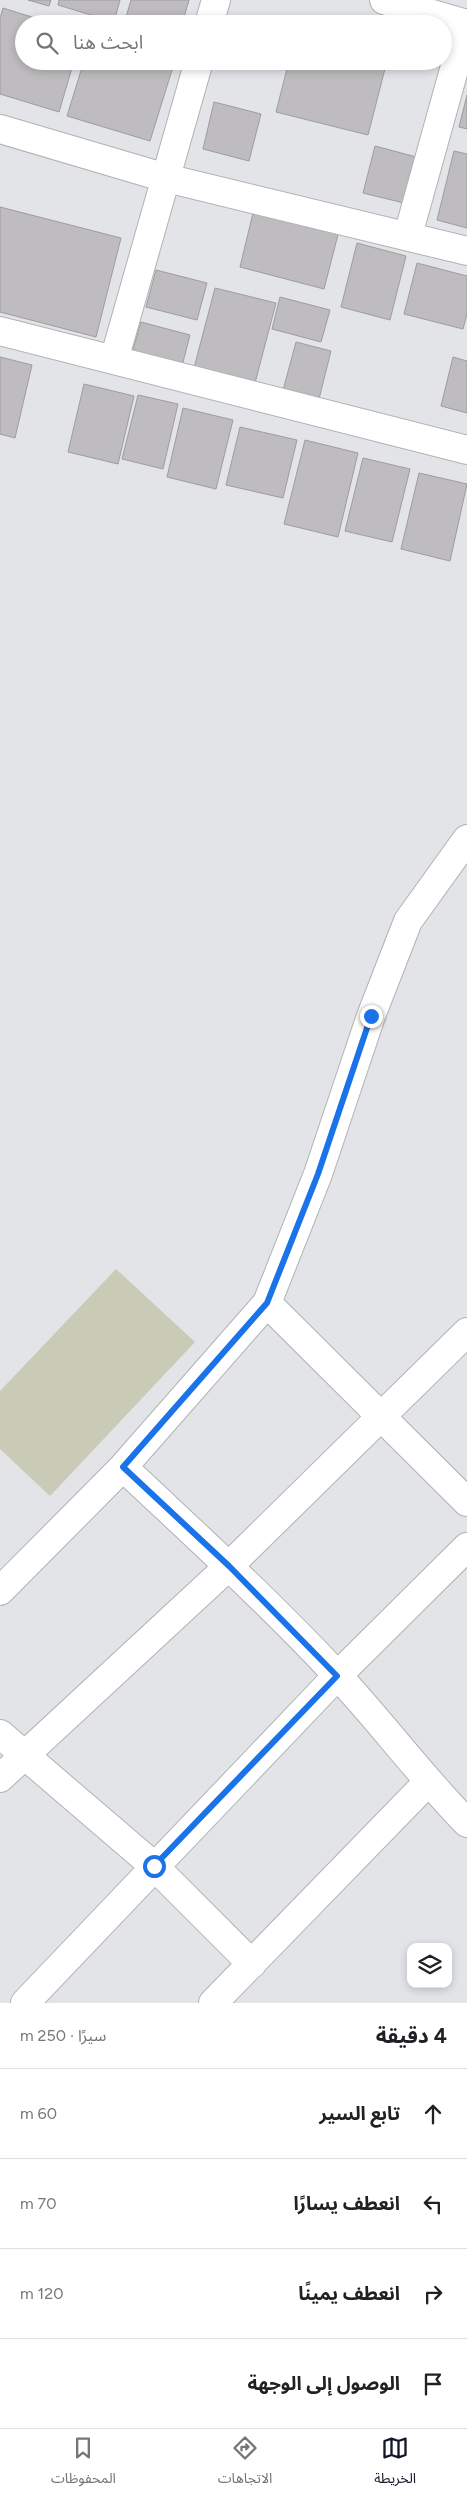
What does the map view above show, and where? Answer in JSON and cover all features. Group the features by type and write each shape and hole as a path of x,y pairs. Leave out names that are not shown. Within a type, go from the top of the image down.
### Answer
{"street":[{"path":"212,15 216,0"},
{"path":"384,0 438,15"},
{"path":"408,235 467,23 452,19"},
{"path":"114,360 196,70"},
{"path":"0,129 166,178 408,235 467,251"},
{"path":"0,332 467,450"},
{"path":"0,1591 123,1467 267,1303 318,1174 371,1016 408,921 467,839"},
{"path":"267,1303 467,1502"},
{"path":"0,1778 229,1566 382,1418 467,1332"},
{"path":"123,1467 229,1566 337,1676 428,1782 467,1823"},
{"path":"25,2003 337,1676 467,1547"},
{"path":"0,1734 154,1866 252,1964"},
{"path":"213,2003 428,1782"}],"green space":[{"path":"116,1269 195,1342 50,1496 0,1449 0,1391"}],"building":[{"path":"28,0 51,0 49,6"},
{"path":"59,0 120,0 116,15 91,15 58,5"},
{"path":"131,0 189,0 185,15 127,15"},
{"path":"3,8 25,15 15,15 15,70 71,70 59,112 0,94 0,18"},
{"path":"81,70 172,70 150,141 67,116"},
{"path":"287,70 385,70 368,135 276,112"},
{"path":"467,95 467,129 459,127"},
{"path":"214,102 261,114 249,161 203,149"},
{"path":"375,146 424,159 412,205 363,193"},
{"path":"454,151 467,154 467,228 437,220"},
{"path":"0,207 121,238 96,337 0,312"},
{"path":"254,209 339,231 324,289 240,267"},
{"path":"357,243 406,256 390,320 341,307"},
{"path":"417,263 467,276 467,314 463,329 404,314"},
{"path":"156,270 207,283 197,320 146,307"},
{"path":"215,288 276,303 255,383 194,368"},
{"path":"280,297 330,310 321,342 272,329"},
{"path":"141,322 190,335 182,366 132,353"},
{"path":"296,342 331,351 318,403 282,394"},
{"path":"0,357 32,365 15,438 0,434"},
{"path":"453,357 467,361 467,413 441,406"},
{"path":"84,384 134,396 118,464 68,452"},
{"path":"138,395 178,404 163,469 122,459"},
{"path":"183,408 233,420 216,489 167,477"},
{"path":"240,427 297,440 283,498 226,485"},
{"path":"305,440 358,453 338,537 284,524"},
{"path":"363,458 410,469 392,542 345,531"},
{"path":"419,473 467,484 450,561 401,549"}],"route":[{"path":"154,1866 337,1676 229,1566 123,1467 267,1303 318,1174 371,1016"}]}
